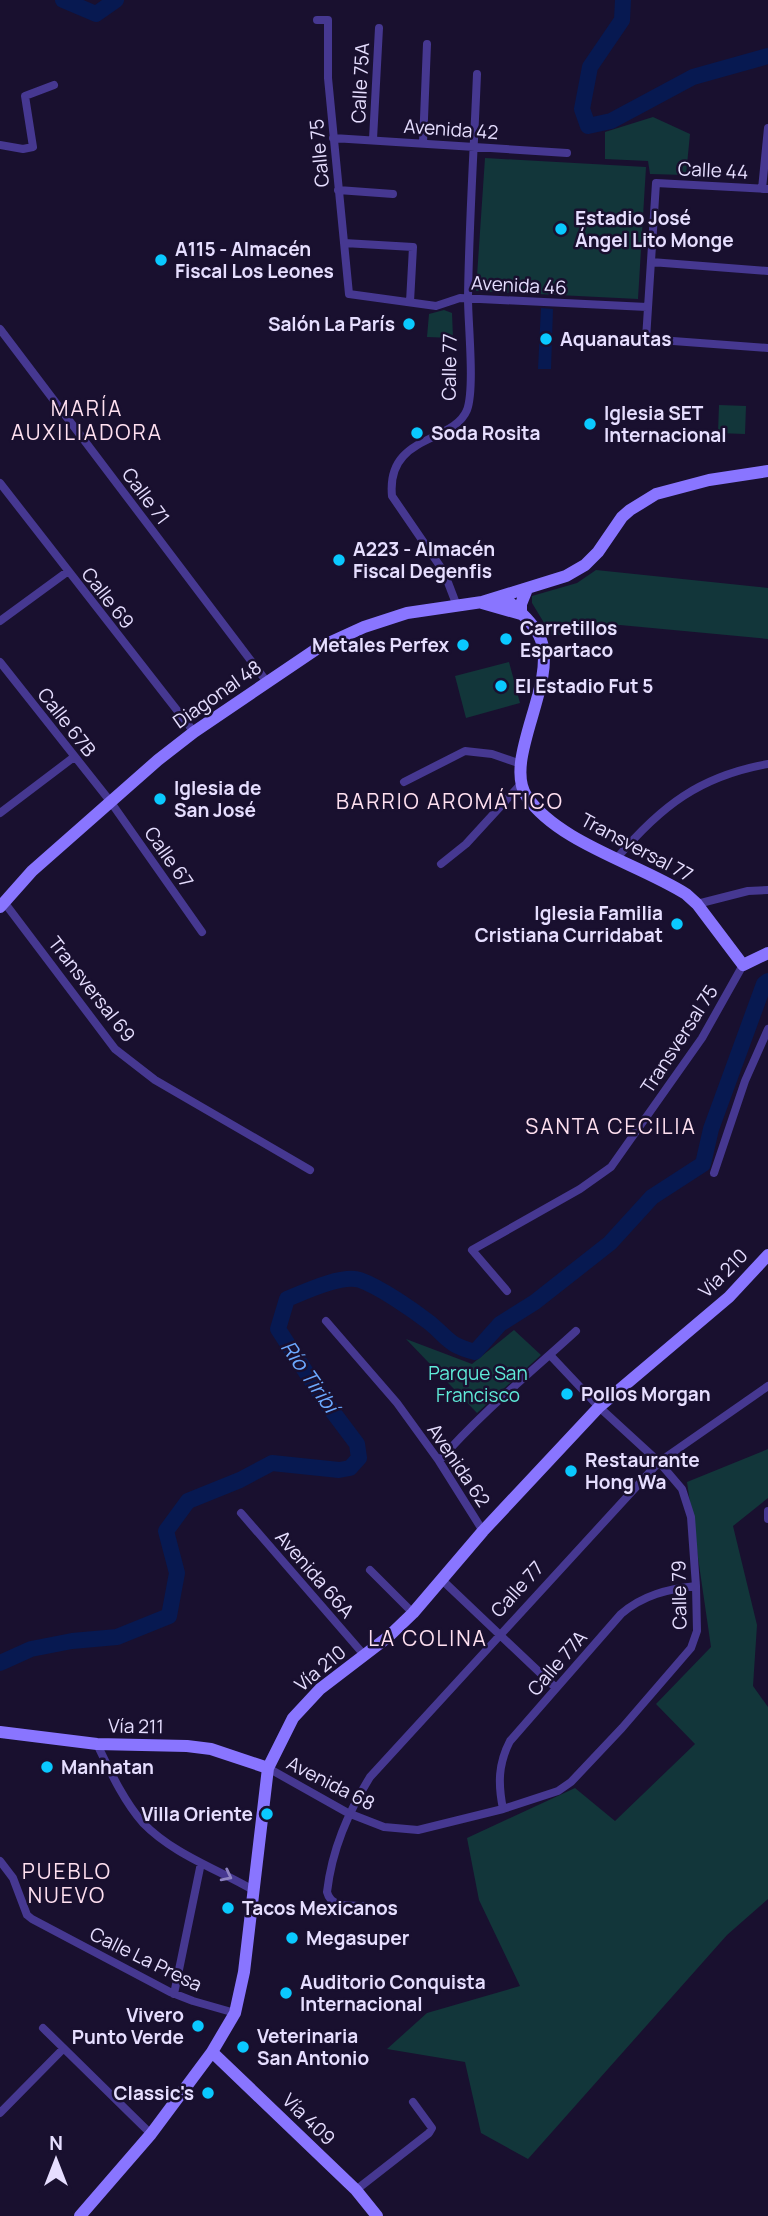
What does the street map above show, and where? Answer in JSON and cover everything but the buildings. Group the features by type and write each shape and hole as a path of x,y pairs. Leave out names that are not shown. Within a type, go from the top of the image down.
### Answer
{"street":[{"name":"Calle 75","path":"317,20 328,20 327,49 333,138 349,293"},
{"name":"Calle 75A","path":"373,139 379,28"},
{"path":"423,143 427,44"},
{"name":"Calle 77","path":"457,606 444,572 393,496 391,481 396,467 405,455 456,423 467,410 470,386 468,298 477,74"},
{"path":"0,145 23,149 33,147 25,96 54,85"},
{"path":"765,189 768,130"},
{"name":"Avenida 42","path":"333,138 567,153"},
{"name":"Calle 44","path":"651,262 656,183 765,189"},
{"path":"338,190 393,194"},
{"path":"344,243 414,247 410,302"},
{"path":"768,271 651,262 646,340 768,348"},
{"name":"Avenida 46","path":"349,293 436,306 452,299 468,298 647,307"},
{"name":"Calle 71","path":"0,328 267,682"},
{"name":"Diagonal 48","path":"2,905 32,872 110,801 194,732 318,648 364,627 407,613 482,603 565,576 585,565 610,537 622,517 656,494 709,480 768,471"},
{"name":"Calle 69","path":"0,483 194,732"},
{"path":"0,621 67,572"},
{"path":"521,614 521,604 527,589"},
{"path":"440,864 466,844 521,784 521,764 544,659 540,638 503,596"},
{"path":"482,603 521,614"},
{"name":"Calle 67B","path":"0,662 110,801"},
{"path":"404,782 465,751 492,754 521,764"},
{"path":"0,813 74,757"},
{"path":"617,858 638,832 682,795 733,770 768,764"},
{"name":"Transversal 77","path":"521,784 527,796 544,816 578,839 673,885 697,904 743,965"},
{"name":"Calle 67","path":"110,801 202,932"},
{"path":"697,904 748,891 768,890"},
{"name":"Transversal 69","path":"2,905 115,1049 155,1080 310,1170"},
{"path":"743,965 768,953"},
{"name":"Transversal 75","path":"507,1291 472,1250 580,1189 615,1163 702,1038 743,965"},
{"path":"714,1174 745,1081 768,1029"},
{"name":"Vía 210","path":"80,2216 151,2134 212,2052 235,2013 244,1972 268,1768 282,1737 305,1704 413,1613 483,1531 599,1407 729,1297 768,1255"},
{"name":"Avenida 62","path":"326,1321 397,1403 439,1461 483,1531"},
{"path":"439,1461 491,1406 576,1331"},
{"name":"Calle 79","path":"503,1809 558,1791 584,1771 672,1672 695,1641 696,1586 688,1504 682,1489 659,1462 599,1407 550,1355"},
{"name":"Calle 77","path":"363,1906 336,1904 328,1897 328,1885 348,1813 369,1777 659,1462 768,1387"},
{"path":"768,1511 768,1519"},
{"name":"Avenida 66A","path":"241,1513 365,1656"},
{"path":"370,1570 413,1613"},
{"path":"441,1579 556,1688"},
{"name":"Calle 77A","path":"503,1809 499,1777 504,1753 510,1741 631,1605 672,1588 696,1586"},
{"name":"Vía 211","path":"0,1732 97,1744 187,1745 211,1749 268,1768"},
{"path":"97,1744 124,1797 144,1824 201,1863 253,1890"},
{"name":"Avenida 68","path":"268,1768 348,1813 384,1826 418,1830 503,1809"},
{"name":"Calle La Presa","path":"0,1861 13,1878 27,1915 174,1994 235,2013"},
{"path":"174,1994 201,1863"},
{"path":"43,2028 151,2134"},
{"path":"0,2113 63,2049"},
{"name":"Vía 409","path":"212,2052 356,2190 377,2216"},
{"path":"356,2190 429,2133 432,2128 430,2124 413,2102"}],"green space":[{"path":"653,117 690,134 686,175 650,174 648,161 605,159 605,132"},
{"name":"Estadio José Ángel Lito Monge","path":"485,158 646,167 638,299 476,291"},
{"path":"444,310 452,313 453,338 427,337 429,314"},
{"path":"719,405 746,406 745,434 718,433"},
{"path":"596,570 768,588 768,639 620,625 552,636 532,603 532,596 577,583"},
{"path":"509,662 520,703 466,718 455,676"},
{"name":"Parque San Francisco","path":"514,1330 541,1355 477,1413 406,1339 472,1364"},
{"path":"768,1449 768,1498 733,1526 757,1625 753,1686 768,1707 768,1899 727,1935 528,2159 481,2133 465,2062 387,2049 427,2013 520,1986 479,1900 467,1838 575,1788 615,1821 695,1744 656,1704 711,1647 687,1482"}],"shaded area":[{"name":"Aquanautas","path":"541,308 553,309 551,369 538,369"}],"waterway":[{"path":"63,0 96,14 116,0"},
{"path":"623,0 622,20 590,67 582,109 588,126 611,121 693,77 768,56"},
{"name":"Río Tiribí","path":"0,1663 31,1649 72,1641 117,1637 169,1616 177,1573 166,1531 188,1501 240,1480 272,1463 339,1470 350,1468 359,1458 357,1444 324,1400 278,1329 287,1299 343,1279 360,1280 406,1306 454,1344 475,1352 500,1324 535,1302 610,1243 652,1197 703,1164 711,1129 764,984 768,981"}],"place":[{"name":"Estadio José Ángel Lito Monge","path":"561,229"},
{"name":"A115 - Almacén Fiscal Los Leones","path":"161,260"},
{"name":"Salón La París","path":"409,324"},
{"name":"Aquanautas","path":"546,339"},
{"name":"Iglesia SET Internacional","path":"590,424"},
{"name":"Soda Rosita","path":"417,433"},
{"name":"A223 - Almacén Fiscal Degenfis","path":"339,560"},
{"name":"Carretillos Espartaco","path":"506,639"},
{"name":"Metales Perfex","path":"463,645"},
{"name":"El Estadio Fut 5","path":"501,686"},
{"name":"Iglesia de San José","path":"160,799"},
{"name":"Iglesia Familia Cristiana Curridabat","path":"677,924"},
{"name":"Pollos Morgan","path":"567,1394"},
{"name":"Restaurante Hong Wa","path":"571,1471"},
{"name":"Manhatan","path":"47,1767"},
{"name":"Villa Oriente","path":"267,1814"},
{"name":"Tacos Mexicanos","path":"228,1908"},
{"name":"Megasuper","path":"292,1938"},
{"name":"Auditorio Conquista Internacional","path":"286,1993"},
{"name":"Vivero Punto Verde","path":"198,2026"},
{"name":"Veterinaria San Antonio","path":"243,2047"},
{"name":"Classic's","path":"208,2093"}],"district":[{"name":"MARÍA AUXILIADORA","path":"87,420"},
{"name":"BARRIO AROMÁTICO","path":"450,801"},
{"name":"SANTA CECILIA","path":"611,1126"},
{"name":"LA COLINA","path":"428,1638"},
{"name":"PUEBLO NUEVO","path":"67,1883"}]}
